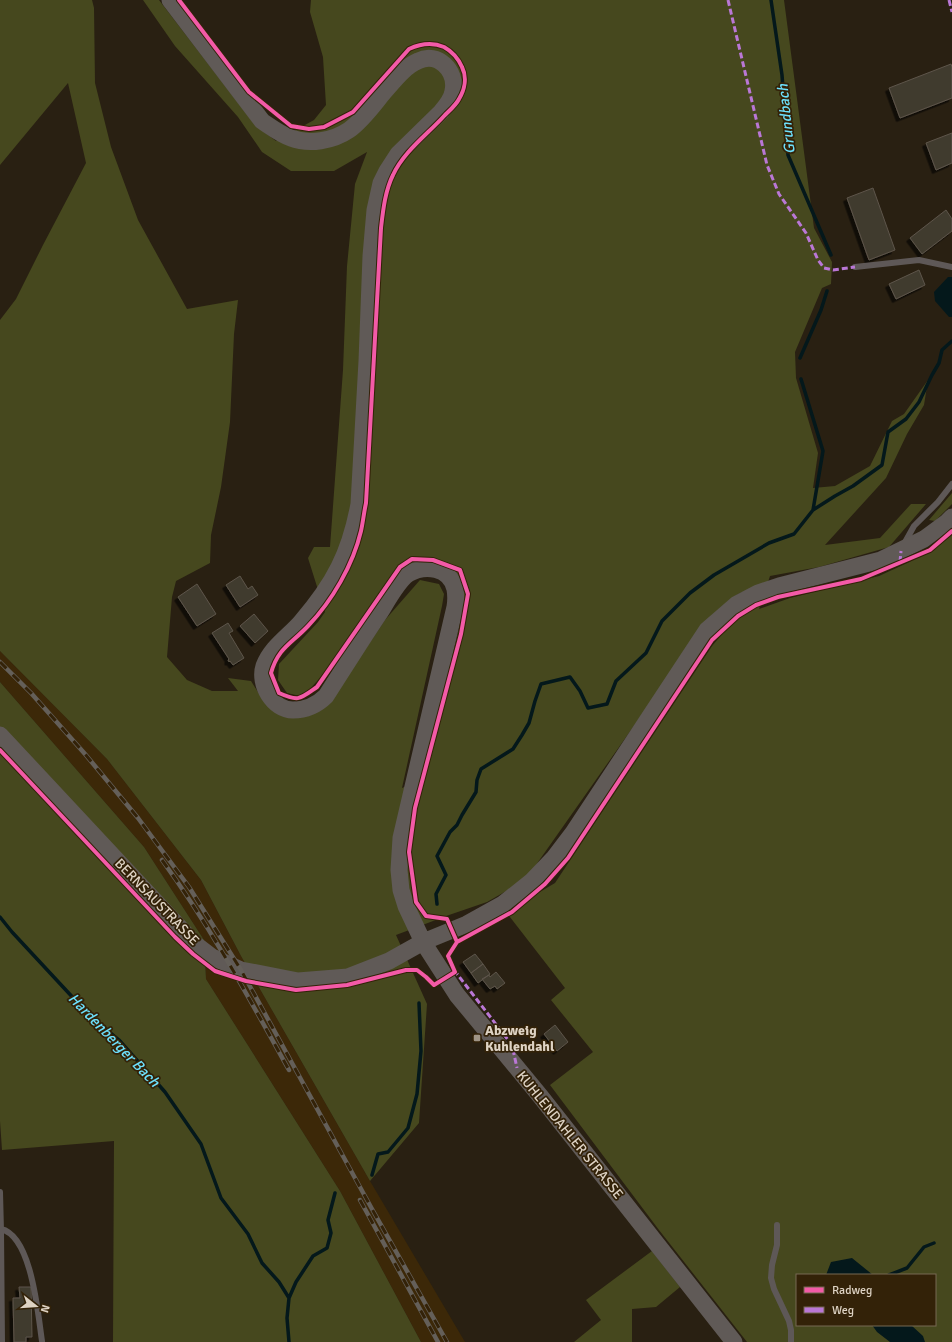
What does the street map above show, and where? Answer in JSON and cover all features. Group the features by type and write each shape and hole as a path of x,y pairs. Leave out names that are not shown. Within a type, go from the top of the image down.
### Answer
{"main road":[{"name":"KUHLENDAHLER STRASSE","path":"170,0 262,121 281,134 301,141 314,141 330,138 349,130 367,112 395,79 418,60 433,59 441,62 450,70 453,78 453,92 447,104 441,112 398,154 381,183 375,210 370,256 359,504 355,525 341,565 313,608 276,646 268,657 264,667 262,680 266,690 275,702 283,707 292,710 311,707 326,696 388,600 406,575 417,569 430,568 439,570 450,580 455,588 455,607 401,838 399,870 401,890 406,906 423,942 457,996 541,1097 734,1342"},
{"name":"BERNSAUSTRASSE","path":"0,735 195,944 212,957 241,970 298,981 348,978 389,961 423,942 467,924 503,904 532,881 554,858 577,826 707,630 737,604 758,593 779,586 881,560 924,539 952,517"}],"lane":[{"path":"855,267 919,260 952,267"},
{"path":"901,550 914,526 938,502 952,484"},
{"path":"0,1192 2,1342"},
{"path":"777,1225 777,1245 772,1265 772,1284 792,1330 791,1342"},
{"path":"1,1229 9,1231 16,1239 34,1282 42,1341"}],"shaded area":[{"path":"948,277 952,277 952,317 949,317 935,301 934,292"},
{"path":"0,651 107,759 201,880 241,956 370,1181 465,1342 421,1342 340,1191 206,979 204,940 144,847 0,682"},
{"path":"852,1258 872,1274 826,1274 831,1262"},
{"path":"873,1326 912,1326 923,1336 925,1342 890,1342 877,1332"}],"green space":[{"path":"0,0 92,0 94,8 95,83 111,147 138,220 187,309 238,300 234,334 230,422 221,487 211,535 210,563 176,581 172,597 167,657 187,680 212,691 238,691 228,678 251,681 263,700 291,715 356,663 385,620 420,580 439,584 444,594 442,606 402,788 425,777 442,696 464,609 464,583 448,563 422,558 396,573 367,619 334,662 310,689 300,696 287,693 278,680 279,664 318,622 325,612 308,558 314,547 330,547 343,370 347,266 355,184 367,152 334,171 291,171 262,152 238,117 175,46 143,0 159,0 255,125 276,141 314,120 326,105 323,57 310,12 311,0 784,0 814,228 832,262 831,284 822,288 795,352 796,378 818,453 813,488 835,486 870,466 892,421 904,414 928,380 924,405 907,434 886,478 825,545 880,538 911,504 926,504 889,547 819,567 770,576 759,609 790,598 879,576 931,552 952,535 952,1342 747,1342 659,1230 550,1085 593,1052 551,1000 565,988 506,912 555,883 712,646 735,619 742,592 733,597 712,615 531,872 508,890 487,902 396,935 427,1004 419,1123 370,1181 241,956 201,880 107,759 0,651 0,320 16,299 86,163 68,83 0,165"},
{"path":"952,493 952,504 935,521 929,520"},
{"path":"0,682 144,847 204,940 206,979 340,1191 421,1342 113,1342 114,1141 2,1150 0,1121"},
{"path":"652,1251 680,1287 656,1307 632,1309 632,1342 574,1342 601,1320 586,1300"}],"building":[{"path":"951,64 952,98 900,118 889,88"},
{"path":"952,133 952,163 936,170 926,143"},
{"path":"873,188 895,250 869,260 847,198"},
{"path":"946,210 952,219 952,231 922,254 910,238"},
{"path":"919,270 925,285 896,299 889,284"},
{"path":"240,576 248,589 252,586 258,595 240,607 226,585"},
{"path":"197,584 216,614 197,626 178,597"},
{"path":"254,614 268,631 255,643 240,626"},
{"path":"228,623 233,631 229,633 244,658 233,665 230,661 229,662 229,659 212,633"},
{"path":"475,954 483,964 471,973 463,962"},
{"path":"483,964 490,974 478,983 471,973"},
{"path":"496,972 505,983 497,989 495,986 490,989 482,979 489,975 490,977"},
{"path":"555,1025 568,1042 557,1051 544,1034"},
{"path":"19,1287 31,1287 32,1337 26,1337 26,1342 14,1342 13,1298 20,1298"}],"waterway":[{"name":"Grundbach","path":"771,0 782,75 788,155 831,255"},
{"name":"Grundbach","path":"800,358 821,310 827,291"},
{"path":"437,904 436,894 446,875 437,856 450,832 457,825 476,792 477,780 481,769 513,749 522,735 529,723 541,684 570,677 580,691 588,708 607,704 616,681 646,653 662,621 690,593 714,575 769,543 794,534 813,510 853,486 882,465 888,432 906,419 919,402 939,363 942,350 952,341"},
{"name":"Grundbach","path":"801,379 823,451 813,510"},
{"name":"Hardenberger Bach","path":"0,917 12,932 90,1016 119,1040 165,1092 201,1144 221,1198 248,1234 262,1263 279,1282 289,1298 287,1318 289,1342"},
{"path":"372,1175 378,1154 388,1152 408,1128 417,1094 421,1051 419,1003"},
{"path":"289,1298 296,1282 313,1256 327,1248 331,1233 328,1220 335,1193"},
{"path":"892,1274 907,1268 924,1247 934,1243"}],"railway":[{"path":"0,662 31,693 85,754 138,818 189,887 241,970 447,1342"},
{"path":"162,860 213,936 289,1070"},
{"path":"360,1200 438,1342"}],"marked path":[{"path":"728,0 767,165 779,194 806,233 818,260 824,268 833,270 855,267"},
{"path":"949,0 952,12"},
{"path":"900,562 901,551"},
{"path":"454,970 512,1045 517,1068"}],"cycle path":[{"path":"179,0 249,92 291,126 309,129 324,127 353,112 409,49 417,46 431,44 444,47 455,56 464,71 464,87 458,101 403,158 390,181 386,194 381,228 366,503 361,531 353,557 333,594 317,616 281,652 271,673 279,693 291,698 303,697 317,687 400,567 412,559 433,560 460,570 468,594 461,634 415,808 409,852 416,902 426,916 447,919 457,942"},
{"path":"0,750 175,937 193,954 215,971 246,981 296,990 347,985 406,970 417,970 434,985 455,972 448,956 457,942 512,912 545,884 568,858 712,640 738,616 756,605 778,597 861,579 930,550 952,531"}],"place":[{"name":"Abzweig Kuhlendahl","path":"477,1038"}]}
